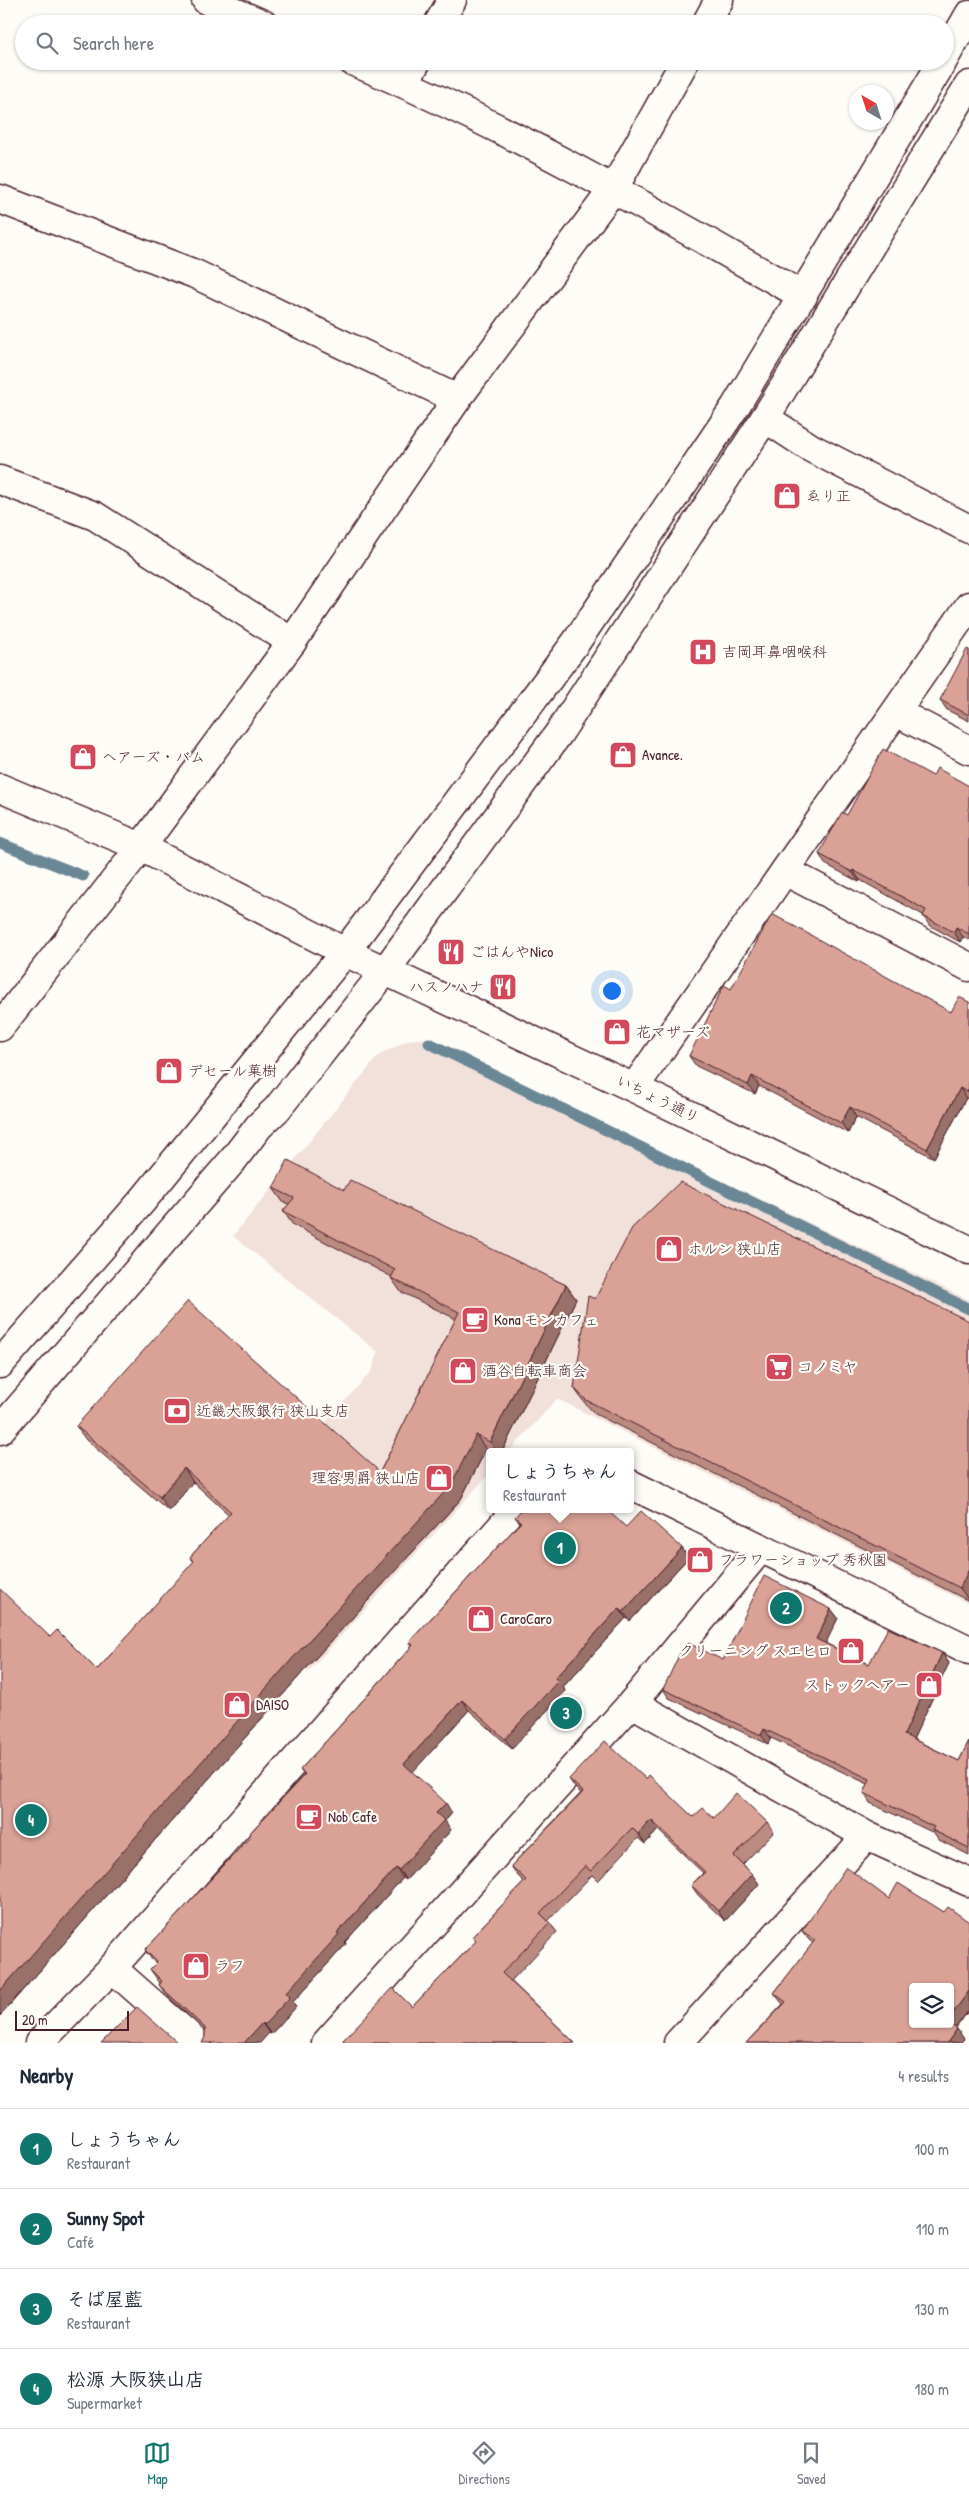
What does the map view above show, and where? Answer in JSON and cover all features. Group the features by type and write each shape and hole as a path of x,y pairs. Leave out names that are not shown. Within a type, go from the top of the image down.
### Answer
{"street":[{"path":"206,0 242,15"},
{"path":"443,15 452,0"},
{"path":"711,15 719,0"},
{"path":"954,41 969,15"},
{"path":"2,1020 141,847 292,642 457,399 614,188 680,70"},
{"path":"0,1364 143,1200 345,952 576,642 735,407 938,70"},
{"path":"410,72 803,296"},
{"path":"0,1430 226,1168 259,1126 277,1109 385,971 559,733 764,418 969,85"},
{"path":"0,198 195,274 457,399"},
{"path":"764,418 811,448 969,529"},
{"path":"0,480 95,516 292,642"},
{"path":"634,1088 969,606"},
{"path":"896,712 969,750"},
{"name":"いちょう通り","path":"0,788 141,847 345,952 634,1088 969,1250"},
{"path":"785,871 969,967"},
{"path":"634,1486 969,1650"},
{"path":"39,2043 112,1968 513,1513"},
{"path":"326,2043 632,1703 762,1548"},
{"path":"632,1703 867,1836 969,1882"},
{"path":"678,2043 867,1836"},
{"path":"112,1968 197,2043"}],"shaded area":[{"path":"426,1038 969,1300 969,1604 557,1399 513,1448 486,1448 486,1477 308,1672 192,1569 372,1371 378,1352 233,1236 379,1055 408,1040"}],"building":[{"path":"967,649 969,650 969,715 940,700"},
{"path":"883,749 933,776 937,768 969,786 969,934 956,927 954,932 923,916 926,910 853,870 852,872 819,854 842,812 847,815"},
{"path":"772,914 951,1012 959,997 969,1002 969,1090 967,1092 960,1088 927,1149 850,1107 841,1123 752,1076 748,1085 689,1056 724,985 731,989"},
{"path":"288,1160 344,1190 350,1180 566,1285 490,1442 476,1435 451,1485 292,1659 0,1991 0,1589 50,1637 57,1630 97,1670 194,1561 190,1557 231,1512 184,1468 160,1497 76,1426 188,1301 380,1472 459,1312 391,1278 395,1270 283,1211 294,1198 273,1188"},
{"name":"コノミヤ","path":"680,1182 969,1321 969,1569 960,1588 586,1400 574,1388 588,1296 595,1299 632,1228"},
{"path":"641,1511 682,1548 623,1612 619,1608 555,1678 558,1681 505,1739 462,1700 404,1764 446,1803 436,1813 444,1820 399,1870 396,1868 337,1933 339,1934 286,1993 290,1997 264,2025 262,2023 244,2043 202,2043 205,2037 205,2028 159,1985 162,1981 150,1969 157,1962 145,1950 251,1836 249,1834 305,1774 300,1770 413,1645 409,1642 521,1522 515,1517 518,1513 610,1513 626,1527"},
{"path":"764,1576 831,1609 816,1639 869,1664 888,1628 942,1653 904,1735 959,1761 969,1741 969,1848 932,1830 934,1827 864,1793 870,1779 764,1729 761,1735 663,1689 681,1651 688,1643 723,1660"},
{"path":"605,1741 646,1779 649,1775 693,1817 703,1808 714,1818 736,1793 767,1822 734,1856 752,1874 718,1911 691,1885 705,1872 651,1820 638,1834 632,1828 591,1871 585,1866 540,1913 550,1923 502,1973 573,2043 347,2043 343,2040 393,1988 412,2007 476,1941 472,1937 526,1880 511,1866 583,1792 569,1779"},
{"path":"846,1867 889,1899 898,1883 944,1912 948,1907 969,1922 969,1991 954,2012 954,1983 909,1983 909,2028 954,2027 957,2029 947,2043 746,2043 786,2002 774,1993 815,1940 802,1931"},
{"path":"137,2007 178,2043 101,2043"}],"waterway":[{"path":"0,843 83,876"},
{"path":"429,1043 969,1309"}],"place":[{"name":"ゑり正","path":"787,496"},
{"name":"吉岡耳鼻咽喉科","path":"703,652"},
{"name":"Avance.","path":"623,755"},
{"name":"ヘアーズ・バム","path":"83,757"},
{"name":"ごはんやNico","path":"451,952"},
{"name":"ハスノハナ","path":"503,987"},
{"name":"花マザーズ","path":"617,1032"},
{"name":"デセール菓樹","path":"169,1071"},
{"name":"ホルン 狭山店","path":"669,1249"},
{"name":"Kona モンカフェ","path":"475,1320"},
{"name":"コノミヤ","path":"779,1367"},
{"name":"酒谷自転車商会","path":"463,1371"},
{"name":"近畿大阪銀行 狭山支店","path":"177,1411"},
{"name":"理容男爵 狭山店","path":"439,1478"},
{"name":"しょうちゃん","path":"560,1548"},
{"name":"フラワーショップ 秀秋園","path":"700,1560"},
{"name":"Sunny Spot","path":"786,1608"},
{"name":"CaroCaro","path":"481,1619"},
{"name":"クリーニング スエヒロ","path":"851,1651"},
{"name":"ストックヘアー","path":"929,1685"},
{"name":"DAISO","path":"237,1705"},
{"name":"そば屋藍","path":"566,1713"},
{"name":"Nob Cafe","path":"309,1817"},
{"name":"松源 大阪狭山店","path":"31,1820"},
{"name":"ラフ","path":"196,1966"}]}
